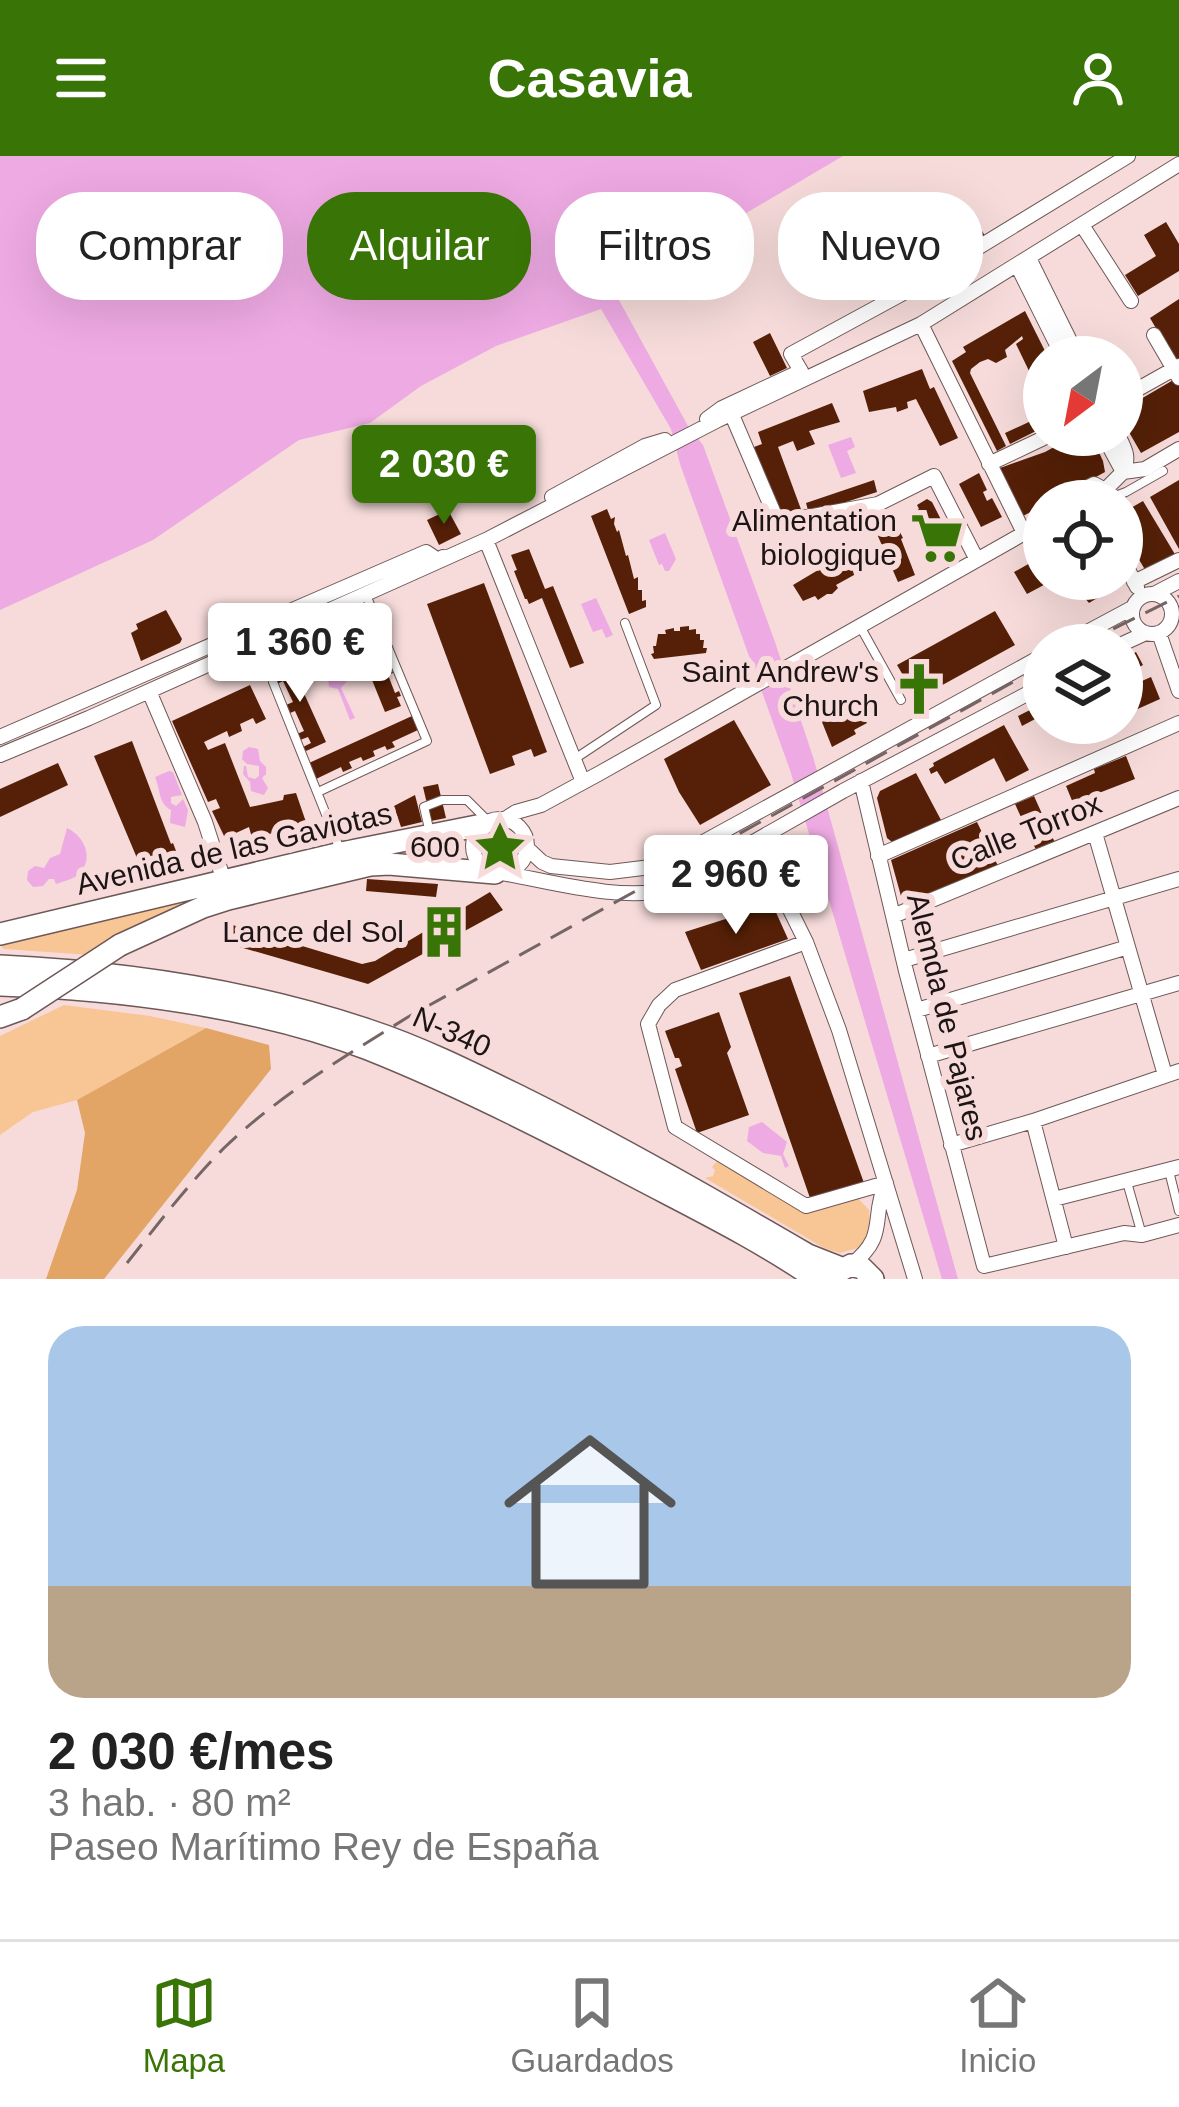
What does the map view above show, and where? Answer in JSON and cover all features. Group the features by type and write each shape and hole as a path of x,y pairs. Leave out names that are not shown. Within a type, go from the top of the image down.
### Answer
{"main road":[{"name":"Avenida de las Gaviotas","path":"0,934 492,822"},
{"name":"Avenida de las Gaviotas","path":"0,1018 22,1009 120,945 203,907 370,865 499,873"},
{"name":"N-340","path":"0,966 163,981 276,1002 373,1031 556,1115 808,1255 841,1270 862,1268 873,1279"},
{"name":"N-340","path":"0,985 159,999 271,1020 365,1048 567,1141 816,1279"}],"street":[{"path":"977,560 934,476 878,504 779,525 721,417 722,408 801,371 791,354 908,291 1128,156"},
{"path":"0,755 486,540 657,448 921,324 1179,164"},
{"path":"1082,225 1131,301"},
{"path":"1023,261 1055,336"},
{"path":"1023,261 1066,336"},
{"path":"921,324 1023,531"},
{"path":"1143,388 1177,371 1154,335"},
{"path":"0,737 426,552 439,560 645,446 657,448"},
{"path":"989,464 1023,448"},
{"path":"1123,472 1145,469 1179,449"},
{"path":"1114,456 1123,472"},
{"path":"1118,480 1127,456"},
{"path":"1023,534 541,805 492,822 473,840 473,849 480,865 499,873 652,894 671,889 1023,696"},
{"path":"486,540 583,782"},
{"path":"1143,593 1179,560"},
{"path":"1143,594 1179,581"},
{"path":"1143,596 1169,604 1164,626 1179,691"},
{"path":"1096,624 1133,600"},
{"path":"1139,600 1132,621 1140,631 1164,626"},
{"path":"527,848 542,862 562,868 610,872 651,867 1023,666"},
{"path":"149,691 205,822 224,881"},
{"path":"878,856 1179,723"},
{"name":"Alemda de Pajares","path":"861,781 984,1266 1066,1246"},
{"name":"Calle Torrox","path":"893,916 1179,798"},
{"path":"499,873 522,862 527,848 523,831 541,805"},
{"path":"492,822 523,831"},
{"path":"951,1145 1172,1073 1142,994 1095,833"},
{"path":"430,834 436,854 450,869"},
{"path":"767,834 764,857 806,942 839,1030 915,1279"},
{"path":"715,864 741,870 781,892"},
{"path":"904,960 1179,879"},
{"path":"806,942 675,990 659,1005 648,1024 675,1126 806,1207 886,1183"},
{"path":"917,1010 1128,947"},
{"path":"928,1056 1179,983"},
{"path":"1034,1120 1066,1246 1179,1226"},
{"path":"1054,1199 1174,1168"},
{"path":"841,1270 871,1247 886,1183"}],"lane":[{"path":"1143,482 1163,471"},
{"path":"318,792 427,741 366,595"},
{"path":"574,759 656,705 625,623"},
{"path":"861,628 901,700"},
{"path":"273,682 341,853"},
{"path":"430,834 424,807 442,800 467,800 492,822"},
{"path":"1174,1168 1179,1211"},
{"path":"1127,1180 1142,1235"}],"shaded area":[{"path":"0,156 843,156 754,208 754,192 555,192 555,300 619,300 703,445 814,760 958,1279 942,1279 790,770 671,429 601,309 496,346 421,386 370,423 299,440 153,540 0,610"},
{"path":"851,437 855,447 847,451 856,473 841,478 828,445"},
{"path":"665,533 676,559 669,571 659,565 649,540"},
{"path":"596,598 613,635 606,638 602,629 593,632 581,604"},
{"path":"334,650 341,653 347,681 341,688 355,718 350,720 338,689 329,687 318,667 319,657"},
{"path":"249,747 258,749 266,767 264,795 251,791 243,774 246,766 248,777 259,776 259,766 242,759"},
{"path":"169,771 182,795 171,797 171,803 176,806 183,799 188,810 185,827 170,823 171,810 160,796 155,777"},
{"path":"67,828 86,850 81,871 63,882 49,879 33,887 27,880 28,871 35,866 44,868 60,854"},
{"path":"427,843 431,857 373,860 91,955 1,946 3,943"},
{"path":"64,1005 206,1028 77,1100 33,1112 0,1135 0,1036"},
{"path":"206,1028 269,1045 271,1069 104,1279 46,1279 77,1190 85,1133 77,1100"},
{"path":"762,1122 787,1142 783,1154 789,1166 785,1168 781,1156 763,1153 747,1141 749,1127"},
{"path":"718,1160 804,1211 856,1196 869,1210 870,1226 861,1247 840,1253 824,1248 705,1178 713,1176 712,1167"}],"building":[{"path":"1166,222 1179,244 1179,271 1138,296 1125,275 1156,256 1144,235"},
{"path":"1179,299 1179,368 1150,318"},
{"path":"1025,311 1038,336 1022,336 1005,350 1007,357 996,363 988,359 971,369 1006,446 997,451 952,361 966,352 963,347"},
{"path":"770,333 787,368 770,376 753,342"},
{"path":"922,369 958,438 940,446 916,399 897,412 896,407 869,412 863,391"},
{"path":"1175,379 1179,385 1179,432 1143,452 1143,398"},
{"path":"832,403 840,422 809,431 815,444 797,451 793,441 778,447 802,512 782,519 754,447 762,444 758,432"},
{"path":"1023,425 1023,438 1010,444 1005,433"},
{"path":"1034,456 1101,456 1105,472 1090,480 1023,480 1023,516 1000,468"},
{"path":"979,473 987,501 992,498 1002,517 981,527 959,484"},
{"path":"874,480 877,492 809,514 806,503"},
{"path":"1179,480 1179,549 1150,497"},
{"path":"927,499 955,547 936,556 916,511"},
{"path":"1143,501 1176,556 1147,573 1143,566"},
{"path":"607,509 611,519 615,517 642,601 646,600 646,607 629,614 591,516"},
{"path":"448,510 461,534 439,545 427,520"},
{"path":"891,510 915,575 898,582 873,518"},
{"path":"529,549 545,589 553,586 584,663 570,668 542,598 529,604 525,599 511,555"},
{"path":"845,554 854,575 836,585 832,594 803,601 793,585"},
{"path":"1023,567 1023,587 1014,572"},
{"path":"484,583 547,752 534,757 531,749 512,756 515,765 490,774 427,604"},
{"path":"166,610 182,639 141,661 131,633 138,629 136,624"},
{"path":"995,611 1015,645 917,699 897,665"},
{"path":"689,626 704,640 706,653 654,659 651,654 658,634"},
{"path":"368,627 374,641 379,639 386,668 391,667 393,673 388,675 401,696 397,697 401,706 385,712 353,633"},
{"path":"288,658 326,742 306,751 303,747 311,743 308,737 300,740 297,734 304,731 295,711 290,713 286,705 293,702 283,681 277,684 274,678 280,675 275,663"},
{"path":"1151,677 1160,699 1143,707 1143,681"},
{"path":"250,685 266,719 256,724 253,718 240,724 242,731 229,737 227,731 204,742 208,750 225,743 250,807 296,793 307,825 252,838 249,827 225,838 212,811 220,808 216,799 208,802 172,721"},
{"path":"870,693 876,709 863,717 867,723 832,747 822,722 842,708 839,704"},
{"path":"412,716 418,730 392,742 395,747 387,750 385,746 373,751 375,756 349,762 352,768 343,772 341,767 316,779 309,763"},
{"path":"734,720 771,785 700,825 664,759"},
{"path":"1004,725 1029,770 1006,782 994,758 945,784 937,771 931,774 933,763"},
{"path":"132,741 178,856 142,870 94,756"},
{"path":"1126,756 1135,779 1073,803 1066,786"},
{"path":"58,763 68,785 0,817 0,789"},
{"path":"916,773 941,820 892,842 877,798 880,791"},
{"path":"438,784 446,818 431,821 423,787"},
{"path":"415,795 422,822 401,827 394,806"},
{"path":"1034,796 1056,845 1037,852 1015,804"},
{"path":"977,822 999,868 904,907 891,860"},
{"path":"367,879 438,884 436,897 366,891"},
{"name":"Lance del Sol","path":"490,892 503,910 368,984 219,941 226,923 362,964 375,961"},
{"path":"763,907 774,908 788,939 701,970 685,932"},
{"path":"790,976 864,1183 811,1201 739,993"},
{"path":"719,1012 731,1047 727,1053 749,1115 697,1133 675,1069 682,1066 665,1031"}],"railway":[{"path":"1123,624 1179,596"},
{"path":"127,1263 224,1148 336,1062 408,1017 1023,677"}],"place":[{"name":"Alimentation biologique","path":"937,538"},
{"name":"Saint Andrew's Church","path":"919,689"},
{"name":"600","path":"500,847"},
{"name":"Lance del Sol","path":"444,932"}]}
